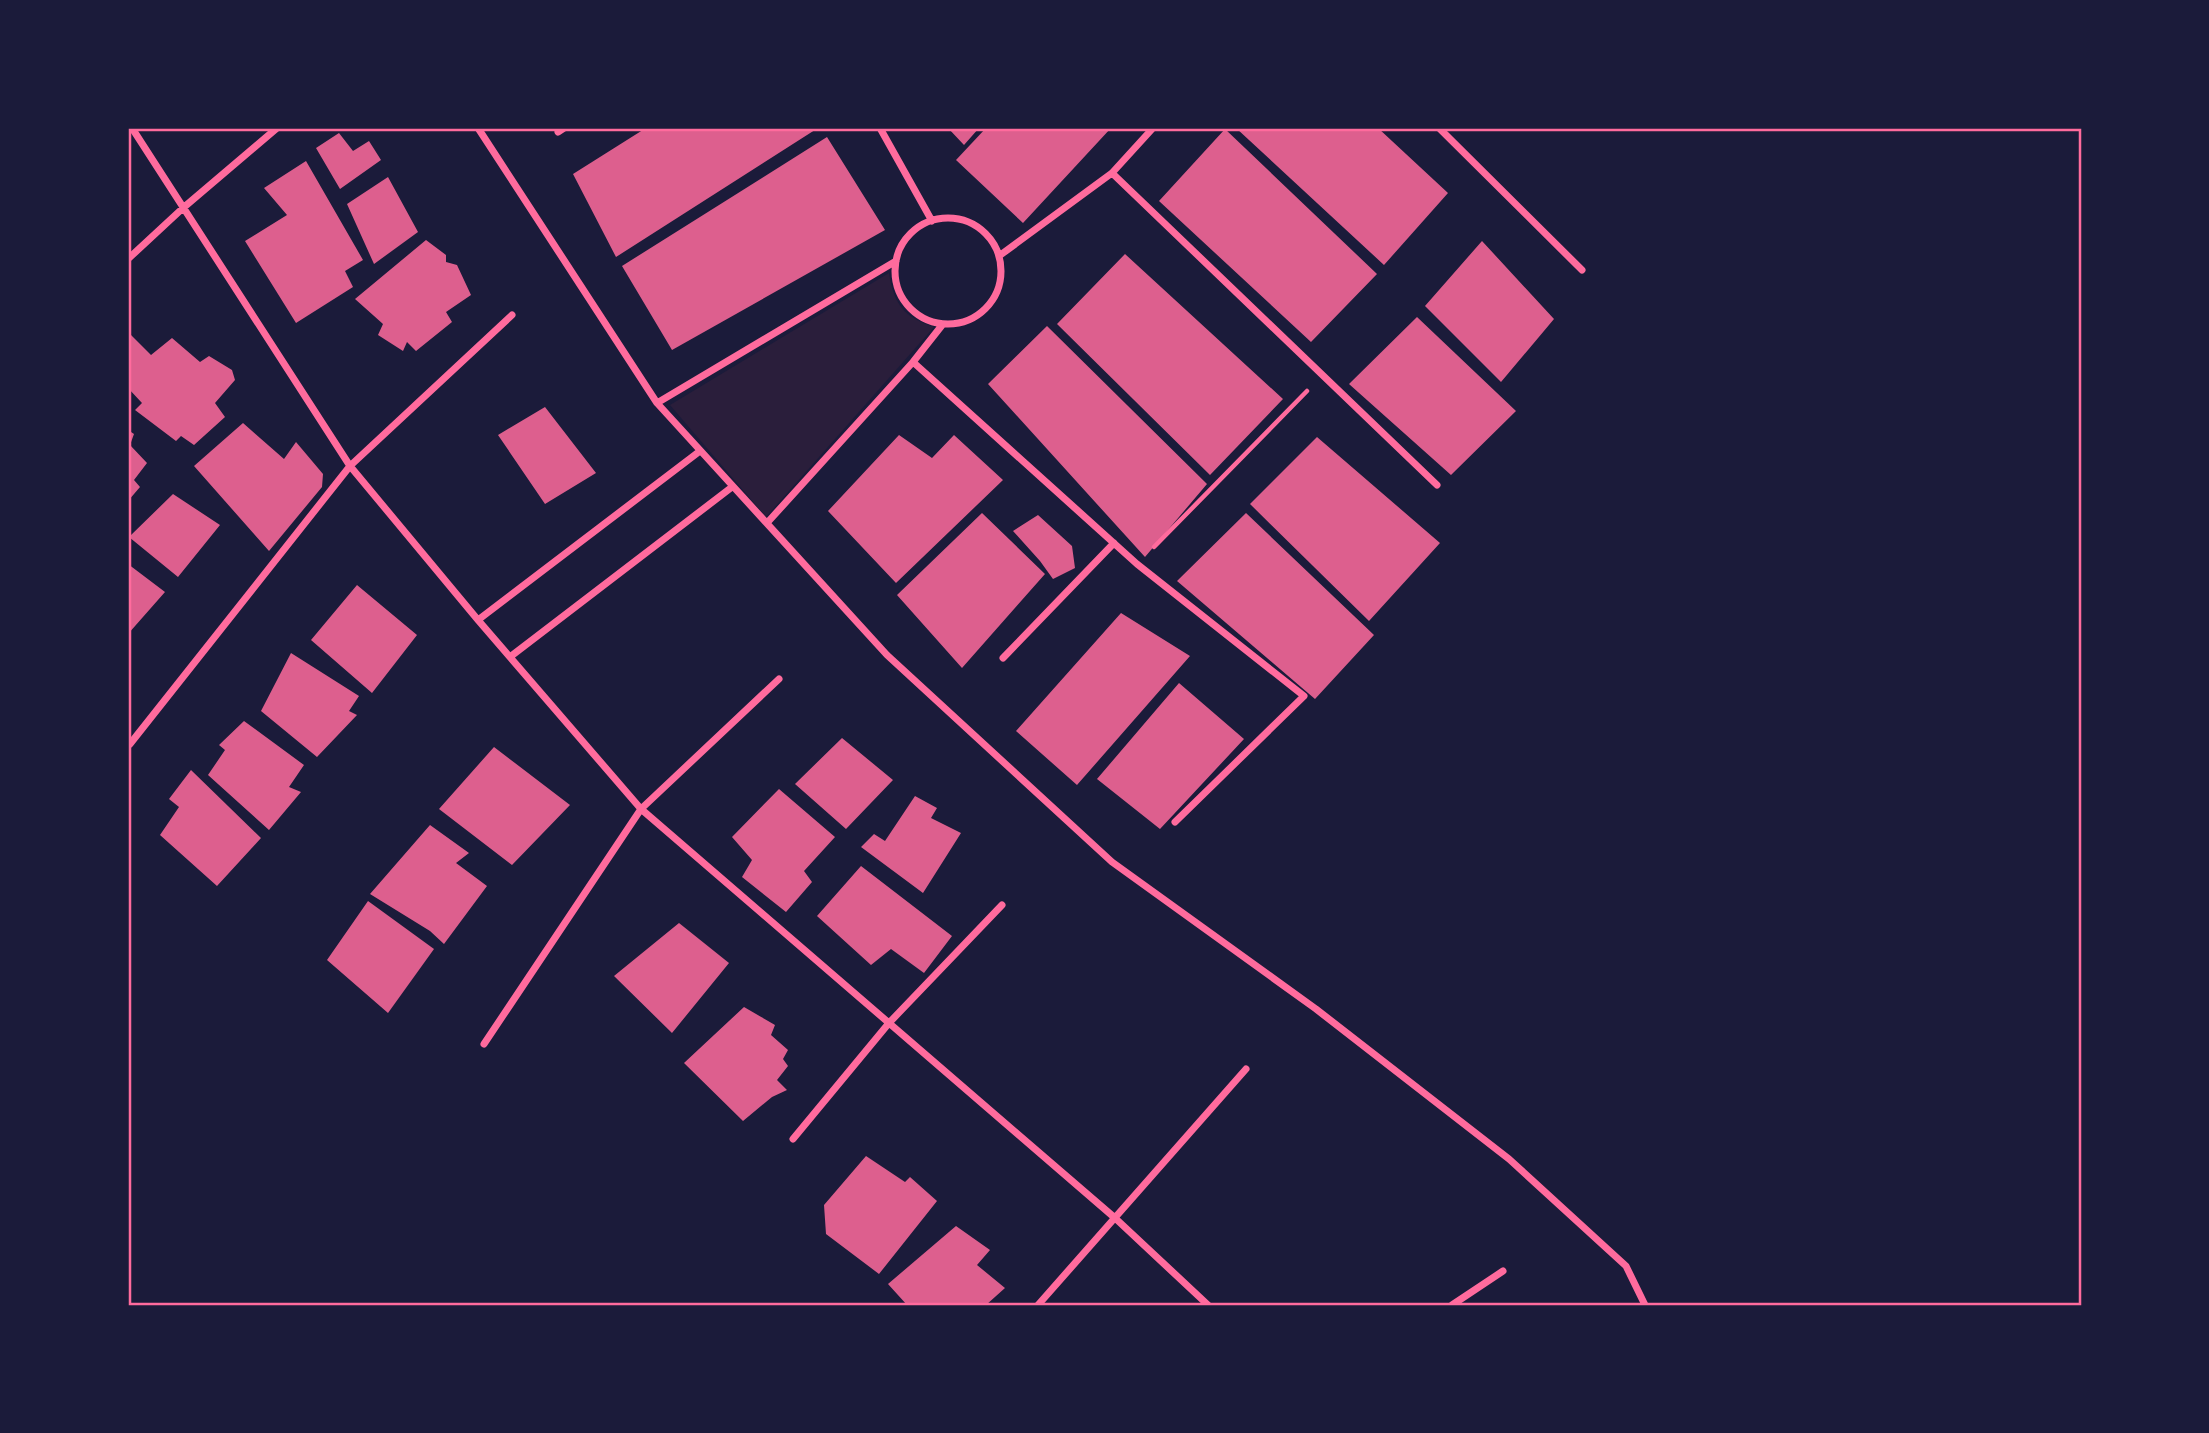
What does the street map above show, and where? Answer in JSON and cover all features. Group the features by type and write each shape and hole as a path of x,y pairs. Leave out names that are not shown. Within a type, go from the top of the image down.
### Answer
{"street":[{"path":"132,128 350,466 640,809 1115,1218 1208,1305"},
{"path":"128,260 183,208 277,128"},
{"path":"478,128 657,403 887,655 1112,862 1316,1009 1509,1159 1626,1266 1645,1305"},
{"path":"880,128 932,221"},
{"path":"999,256 1112,173 1153,128"},
{"path":"1438,128 1582,270"},
{"path":"1112,173 1437,485"},
{"path":"944,219 967,222 988,235 999,256 1001,280 996,295 986,308 959,323 943,324 919,316 902,297 898,286 895,274 901,248 919,227 932,221 944,219"},
{"path":"657,403 897,261"},
{"path":"130,744 350,466 512,314"},
{"path":"767,523 913,362 943,324"},
{"path":"913,362 1137,564 1304,696 1174,822"},
{"path":"478,620 700,451"},
{"path":"510,657 732,487"},
{"path":"1003,658 1114,543"},
{"path":"484,1044 640,809 779,679"},
{"path":"793,1139 889,1023 1002,905"},
{"path":"1038,1305 1246,1069"},
{"path":"1452,1305 1503,1271"}],"path":[{"path":"1137,564 1322,375"}],"shaded area":[{"path":"889,273 894,294 902,308 915,319 934,327 766,517 670,405"}],"building":[{"path":"646,128 818,128 616,257 573,174"},
{"path":"948,128 979,128 964,145"},
{"path":"986,128 1111,128 1023,223 956,160"},
{"path":"1236,128 1378,128 1448,193 1384,265"},
{"path":"1225,129 1377,274 1311,342 1159,201"},
{"path":"339,133 353,151 369,141 381,160 340,189 316,148"},
{"path":"827,137 885,230 672,350 622,266"},
{"path":"306,161 363,260 345,271 353,287 296,323 245,241 287,215 264,188"},
{"path":"388,177 418,232 374,264 347,204"},
{"path":"426,240 446,255 446,262 457,265 471,295 446,312 452,322 416,351 407,342 403,351 378,335 383,324 355,299"},
{"path":"1482,241 1554,319 1501,382 1425,306"},
{"path":"1125,254 1283,399 1210,475 1057,324"},
{"path":"1417,317 1516,411 1451,475 1349,384"},
{"path":"1047,326 1207,484 1145,557 988,384"},
{"path":"128,332 151,355 172,338 200,362 209,356 232,370 235,380 215,403 225,417 194,445 181,436 176,441 135,410 142,403 128,388"},
{"path":"545,407 596,473 545,504 498,435"},
{"path":"243,423 284,459 296,442 323,474 322,487 269,551 194,466"},
{"path":"128,430 134,434 130,445 147,463 134,480 140,487 128,501"},
{"path":"899,435 932,458 954,435 1003,480 896,583 828,511"},
{"path":"1317,437 1440,543 1369,621 1250,504"},
{"path":"173,494 220,525 178,577 129,537"},
{"path":"982,513 1045,574 962,668 897,595"},
{"path":"1246,513 1374,635 1315,699 1177,581"},
{"path":"1038,515 1072,546 1075,568 1053,579 1013,531"},
{"path":"128,564 165,592 128,634"},
{"path":"357,585 417,635 372,693 311,640"},
{"path":"1121,613 1190,656 1077,785 1016,731"},
{"path":"291,653 359,696 349,711 357,715 317,757 261,711"},
{"path":"1179,683 1244,739 1160,829 1097,779"},
{"path":"244,721 304,765 289,787 301,792 269,830 208,775 225,750 219,745"},
{"path":"842,738 893,780 846,829 795,784"},
{"path":"494,747 570,805 512,865 439,809"},
{"path":"191,770 261,838 217,886 160,835 179,807 169,799"},
{"path":"779,789 835,837 804,871 812,882 786,912 742,877 752,860 732,837"},
{"path":"915,796 937,808 931,818 961,833 923,893 861,847 874,834 885,841"},
{"path":"430,825 469,853 456,863 487,886 444,944 430,931 370,894"},
{"path":"861,866 952,936 924,973 891,949 871,965 817,916"},
{"path":"368,901 434,949 388,1013 327,960"},
{"path":"679,923 729,963 672,1033 614,976"},
{"path":"744,1007 775,1025 771,1035 788,1050 783,1059 788,1066 777,1080 787,1090 772,1097 743,1121 684,1063"},
{"path":"866,1156 905,1182 910,1177 937,1201 879,1274 826,1234 824,1205"},
{"path":"956,1226 990,1250 977,1265 1005,1288 986,1305 907,1305 888,1284"}]}
